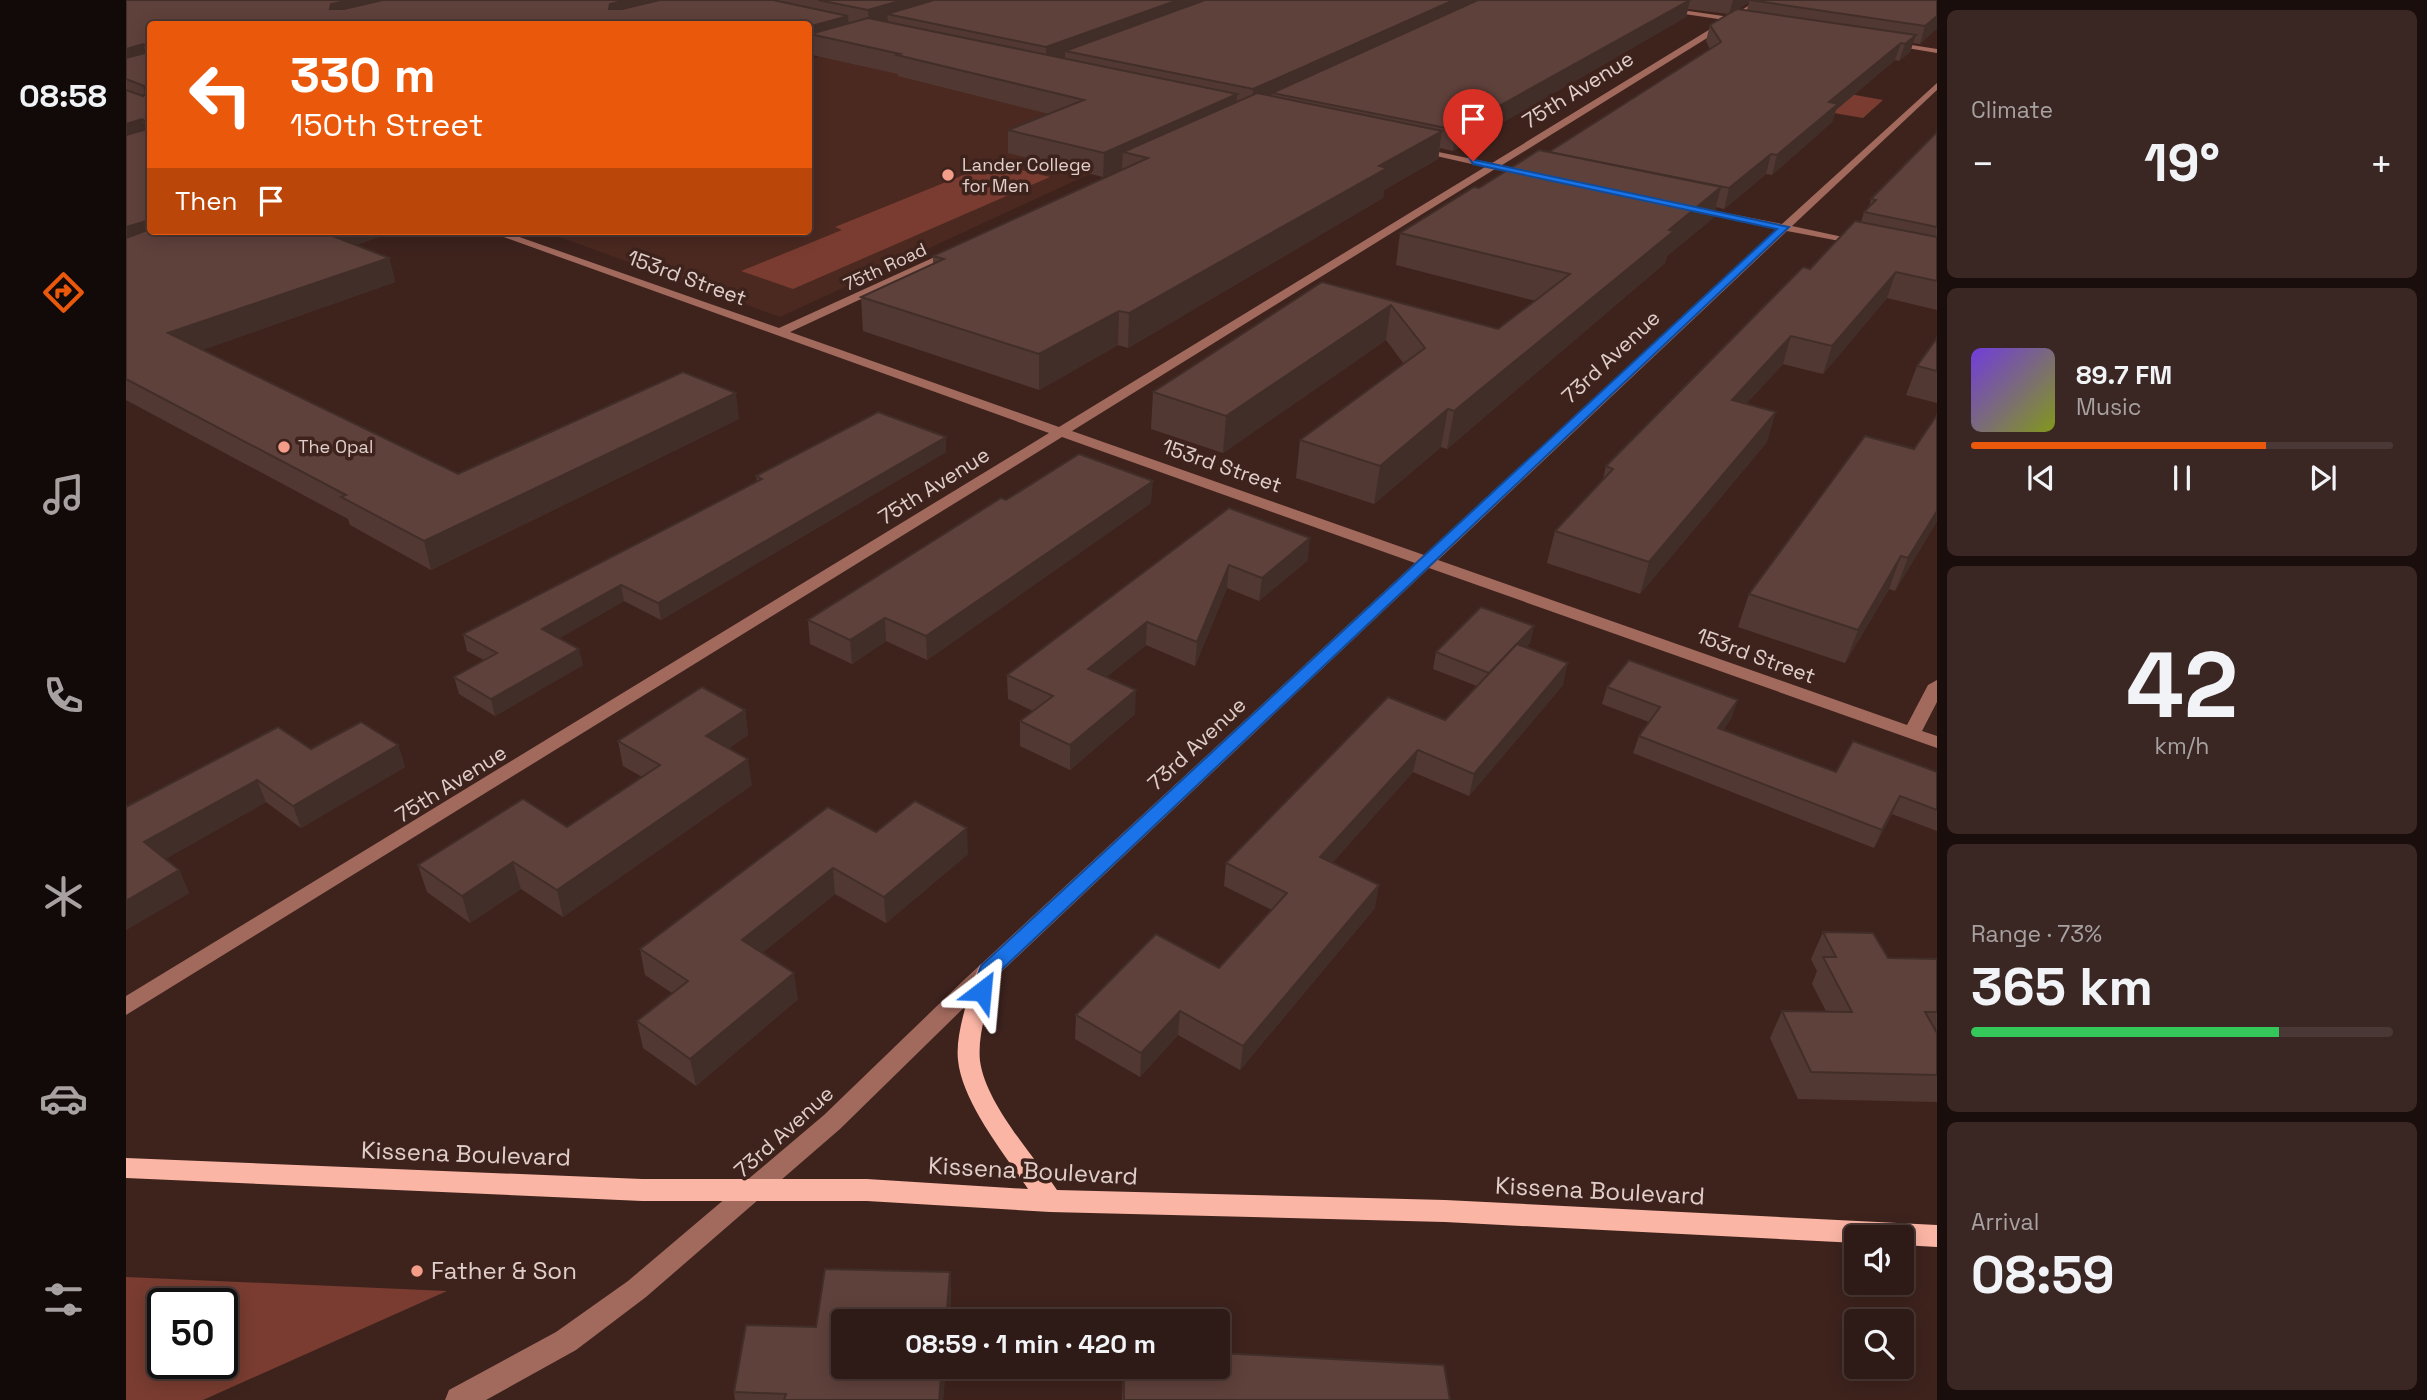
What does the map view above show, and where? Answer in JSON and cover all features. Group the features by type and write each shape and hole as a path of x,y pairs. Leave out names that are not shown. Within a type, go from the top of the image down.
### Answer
{"main road":[{"path":"988,971 975,1011 970,1041 970,1064 986,1105 1049,1202"},
{"name":"Kissena Boulevard","path":"126,1168 642,1190 867,1190 1049,1202 1445,1211 1937,1236"}],"street":[{"name":"75th Avenue","path":"126,1007 1061,432 1501,167 1737,20 1763,0"},
{"path":"1658,8 1737,20"},
{"path":"1885,43 1937,51"},
{"name":"73rd Avenue","path":"459,1400 566,1341 637,1289 832,1122 988,971 1937,85"},
{"path":"1406,147 1501,167"},
{"path":"1680,205 1869,245"},
{"name":"153rd Street","path":"503,235 1937,742"},
{"name":"75th Road","path":"778,334 965,247"},
{"path":"1912,733 1937,685"}],"shaded area":[{"name":"Lander College for Men","path":"869,41 1211,118 780,317 554,235 812,235 812,59"},
{"path":"1783,82 1883,100 1863,118 1758,100"},
{"path":"993,163 1050,177 793,289 741,271 842,230 835,227"},
{"path":"126,1277 447,1291 203,1400 126,1400"}],"building":[{"path":"126,0 351,0 331,4 330,9 344,9 383,0 627,0 610,4 609,9 622,9 660,0 773,0 848,16 812,26 812,21 147,21 147,47 143,44 126,49"},
{"path":"818,0 903,0 868,10"},
{"path":"934,0 1178,0 1046,47 887,14"},
{"path":"1205,0 1454,0 1253,89 1065,51"},
{"path":"1478,0 1690,0 1456,130 1272,93"},
{"path":"1750,0 1937,0 1937,16 1925,26"},
{"path":"1737,9 1916,35 1905,44 1901,43 1829,102 1838,104 1777,155 1771,154 1729,188 1549,152 1721,42 1710,25"},
{"path":"868,18 1237,94 1104,153 1008,130 1084,100 812,33"},
{"path":"147,47 147,221 126,227 126,135 144,130 146,122 142,119 126,124 126,90 143,96 146,93 144,86 126,79 126,58 145,53"},
{"path":"1257,93 1442,131 1379,166 1387,168 1129,313 1119,311 1039,354 861,297 944,259 933,256 1148,158 1123,152"},
{"path":"1937,132 1937,227 1864,212 1876,200 1871,199"},
{"path":"1539,150 1721,187 1669,230 1674,231 1454,411 1448,409 1380,466 1300,440 1425,348 1391,305 1226,416 1153,392 1322,282 1498,329 1570,274 1400,233"},
{"path":"1855,221 1937,237 1937,281 1896,272 1832,346 1791,336 1732,400 1776,412 1649,562 1555,531 1613,469 1606,466 1803,267 1810,269"},
{"path":"147,230 147,235 330,235 389,258 168,333 458,474 683,372 736,393 424,541 341,497 346,495 126,379 126,238"},
{"path":"1937,338 1937,371 1917,366"},
{"path":"878,412 946,437 658,603 621,585 542,629 579,649 491,699 454,677 497,653 463,634 762,479 756,476"},
{"path":"1937,415 1937,511 1908,558 1901,556 1858,630 1749,594 1865,436 1914,449"},
{"path":"1079,454 1153,481 926,636 885,618 850,640 808,620 1001,498 1006,500"},
{"path":"1229,508 1310,538 1262,578 1229,565 1197,642 1147,622 1088,669 1136,690 1070,745 1020,721 1053,696 1007,675"},
{"path":"1481,607 1534,626 1489,673 1436,652"},
{"path":"1517,644 1568,663 1474,774 1418,750 1320,857 1379,885 1243,1046 1180,1011 1141,1053 1076,1015 1156,934 1219,968 1287,893 1226,863 1388,697 1445,720"},
{"path":"1629,660 1738,700 1718,728 1836,772 1853,741 1937,772 1937,810 1900,796 1882,830 1639,736 1660,707 1607,687"},
{"path":"702,687 745,710 706,736 748,759 557,890 513,862 462,896 418,865 523,799 567,827 660,765 618,741"},
{"path":"361,722 398,745 293,806 257,780 144,842 179,870 126,901 126,807 278,727 311,749"},
{"path":"915,801 967,828 884,897 833,868 742,940 794,973 690,1059 637,1021 688,981 640,949 828,807 876,832"},
{"path":"1823,932 1873,933 1888,958 1937,959 1937,1012 1925,1012 1937,1033 1937,1075 1811,1072 1782,1011 1852,1012 1823,957 1836,957"},
{"path":"825,1269 950,1272 947,1309 831,1309 831,1379 941,1379 939,1400 784,1400 786,1394 734,1392 746,1325 816,1327"},
{"path":"1230,1354 1444,1365 1450,1400 1124,1400 1124,1379 1230,1379"}],"place":[{"name":"Lander College for Men","path":"948,175"},
{"name":"The Opal","path":"284,447"},
{"name":"Father & Son","path":"417,1271"}],"route":[{"path":"982,991 988,971 1784,227 1473,161"}]}
